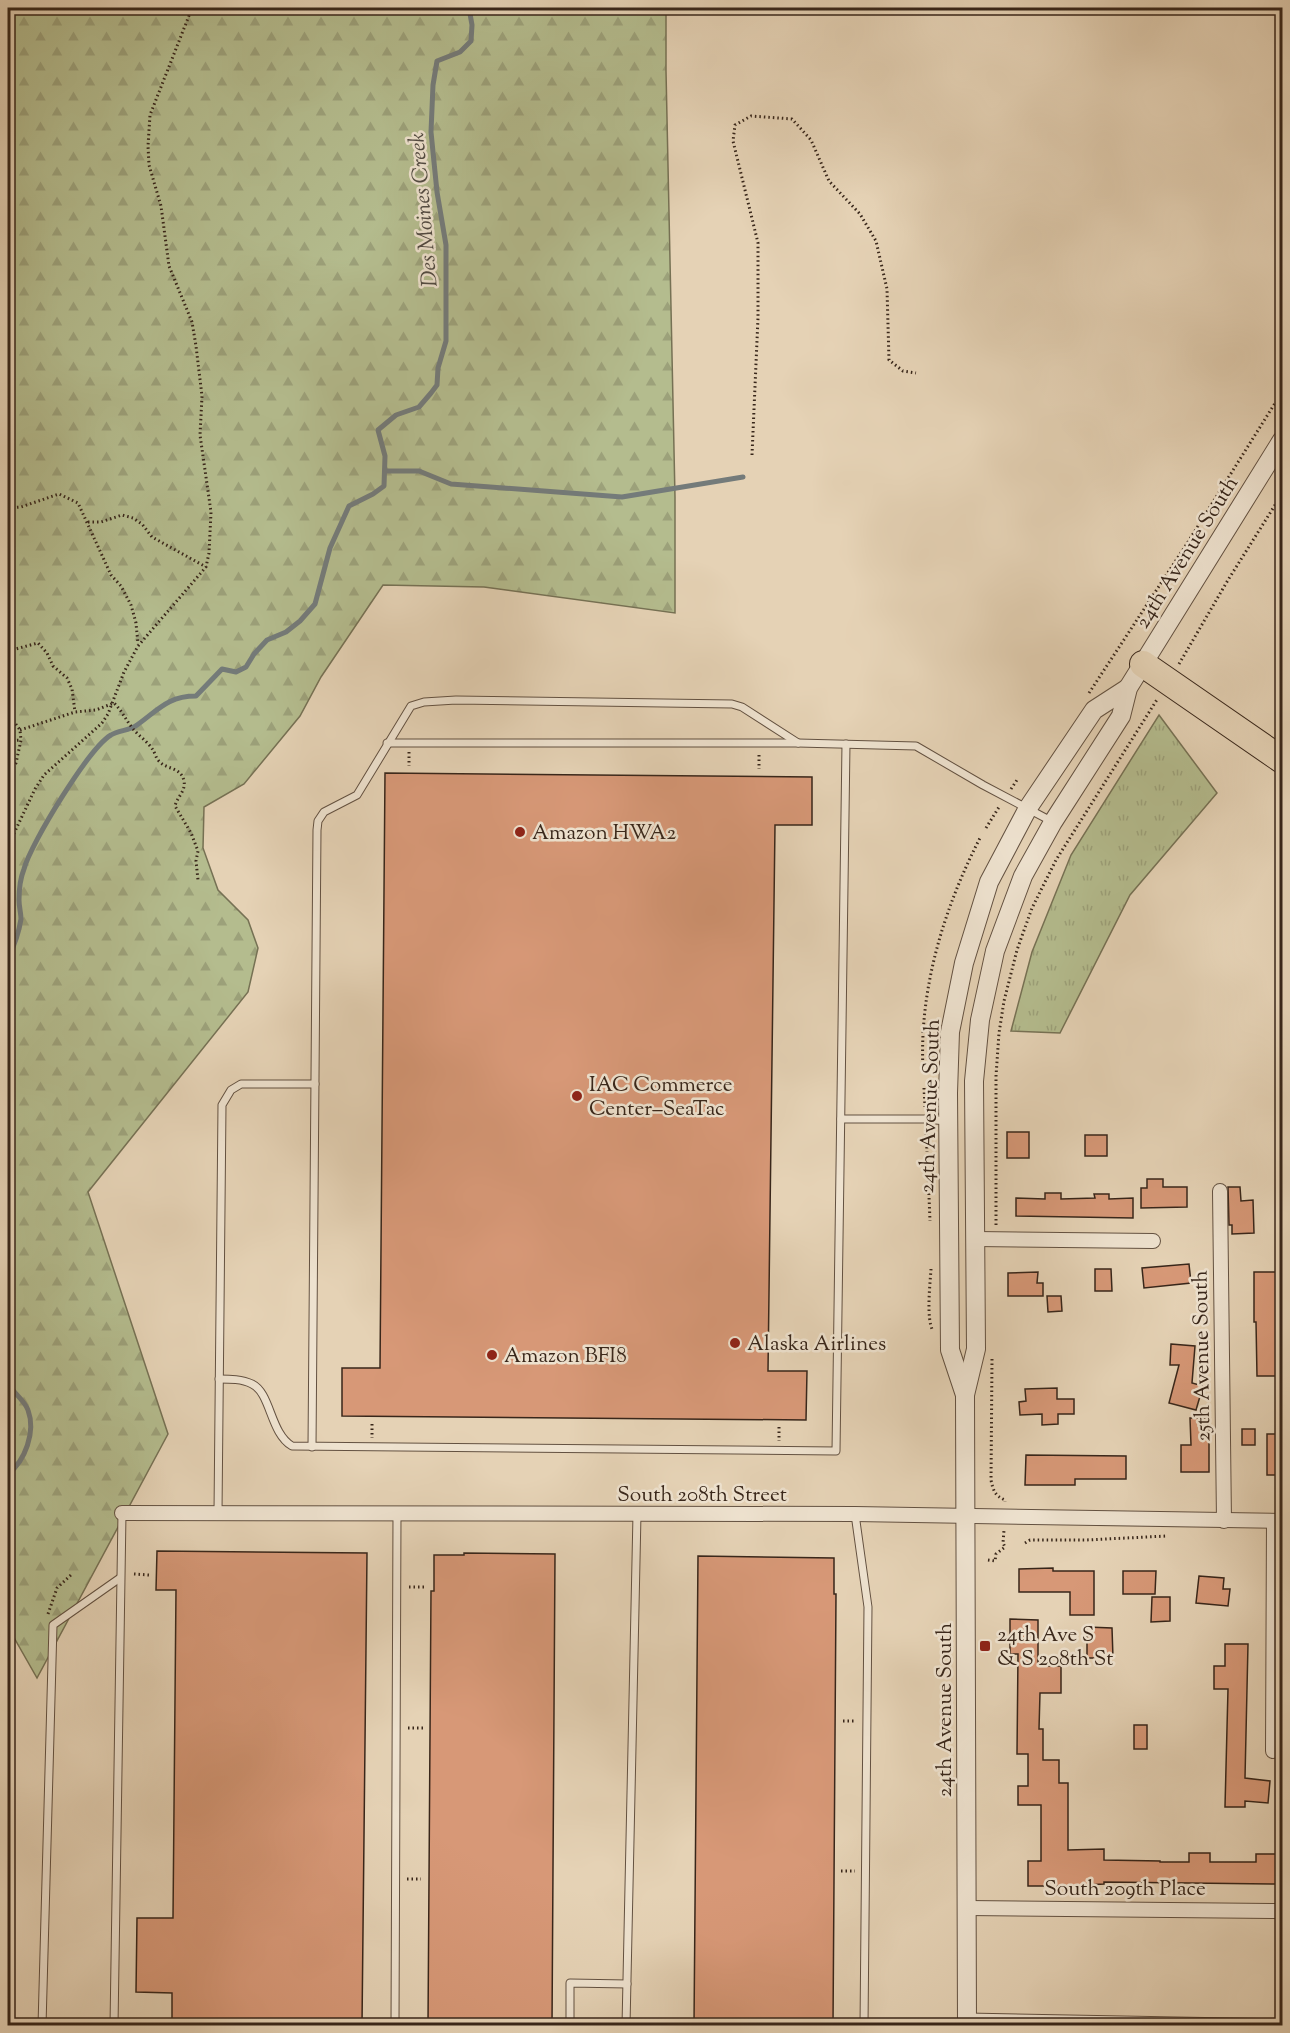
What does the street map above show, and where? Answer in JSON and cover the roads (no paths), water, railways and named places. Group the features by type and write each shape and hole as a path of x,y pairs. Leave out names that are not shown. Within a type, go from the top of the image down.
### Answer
{"highway":[{"path":"1143,664 1282,760"}],"street":[{"name":"24th Avenue South","path":"967,2021 964,1395 976,1349 974,1080 980,1020 995,951 1023,876 1053,822 1121,716 1128,688 1282,440"},
{"name":"24th Avenue South","path":"964,1395 950,1350 949,1121 950,1032 964,963 989,882 1028,808 1095,710 1128,688"},
{"name":"25th Avenue South","path":"1220,1191 1224,1521"},
{"path":"976,1239 1154,1241"},
{"name":"South 208th Street","path":"122,1514 855,1514 1278,1521"},
{"path":"1273,1751 1278,1521"},
{"name":"South 209th Place","path":"967,1908 1282,1911"}],"lane":[{"path":"772,8 774,10 844,8"},
{"path":"312,1447 316,830 318,821 324,812 357,795 411,706 424,702 467,700 732,704 742,707 798,743"},
{"path":"387,743 798,743 916,746 1053,822"},
{"path":"219,1378 254,1384 263,1396 282,1440 292,1446 836,1451 846,744"},
{"path":"218,1514 222,1105 231,1090 241,1084 315,1084"},
{"path":"841,1119 949,1121"},
{"path":"114,2025 122,1514"},
{"path":"626,2025 638,1514"},
{"path":"855,1514 868,1607 864,2025"},
{"path":"395,2025 397,1515"},
{"path":"42,2025 53,1625 120,1578"},
{"path":"570,2025 570,1983 627,1984"},
{"path":"967,2021 1282,2023"}],"waterway":[{"name":"Des Moines Creek","path":"8,958 20,924 20,884 29,856 62,797 89,758 111,735 134,727 171,701 196,696 222,669 236,672 246,667 267,640 286,632 300,621 315,604 330,548 349,506 384,486 385,456 378,430 396,415 419,407 437,385 438,368 446,341 446,245 437,192 431,132 433,85 437,61 460,52 471,41 472,25 469,8"},
{"name":"Des Moines Creek","path":"385,471 419,471 451,484 622,497 743,477"},
{"name":"Des Moines Creek","path":"8,1257 10,1265 8,1277"},
{"name":"Des Moines Creek","path":"8,1384 28,1410 31,1427 24,1454 8,1474"}],"place":[{"name":"Amazon HWA2","path":"520,832"},
{"name":"IAC Commerce Center–SeaTac","path":"577,1096"},
{"name":"Alaska Airlines","path":"735,1343"},
{"name":"Amazon BFI8","path":"492,1355"},
{"name":"24th Ave S & S 208th St","path":"985,1646"}]}
